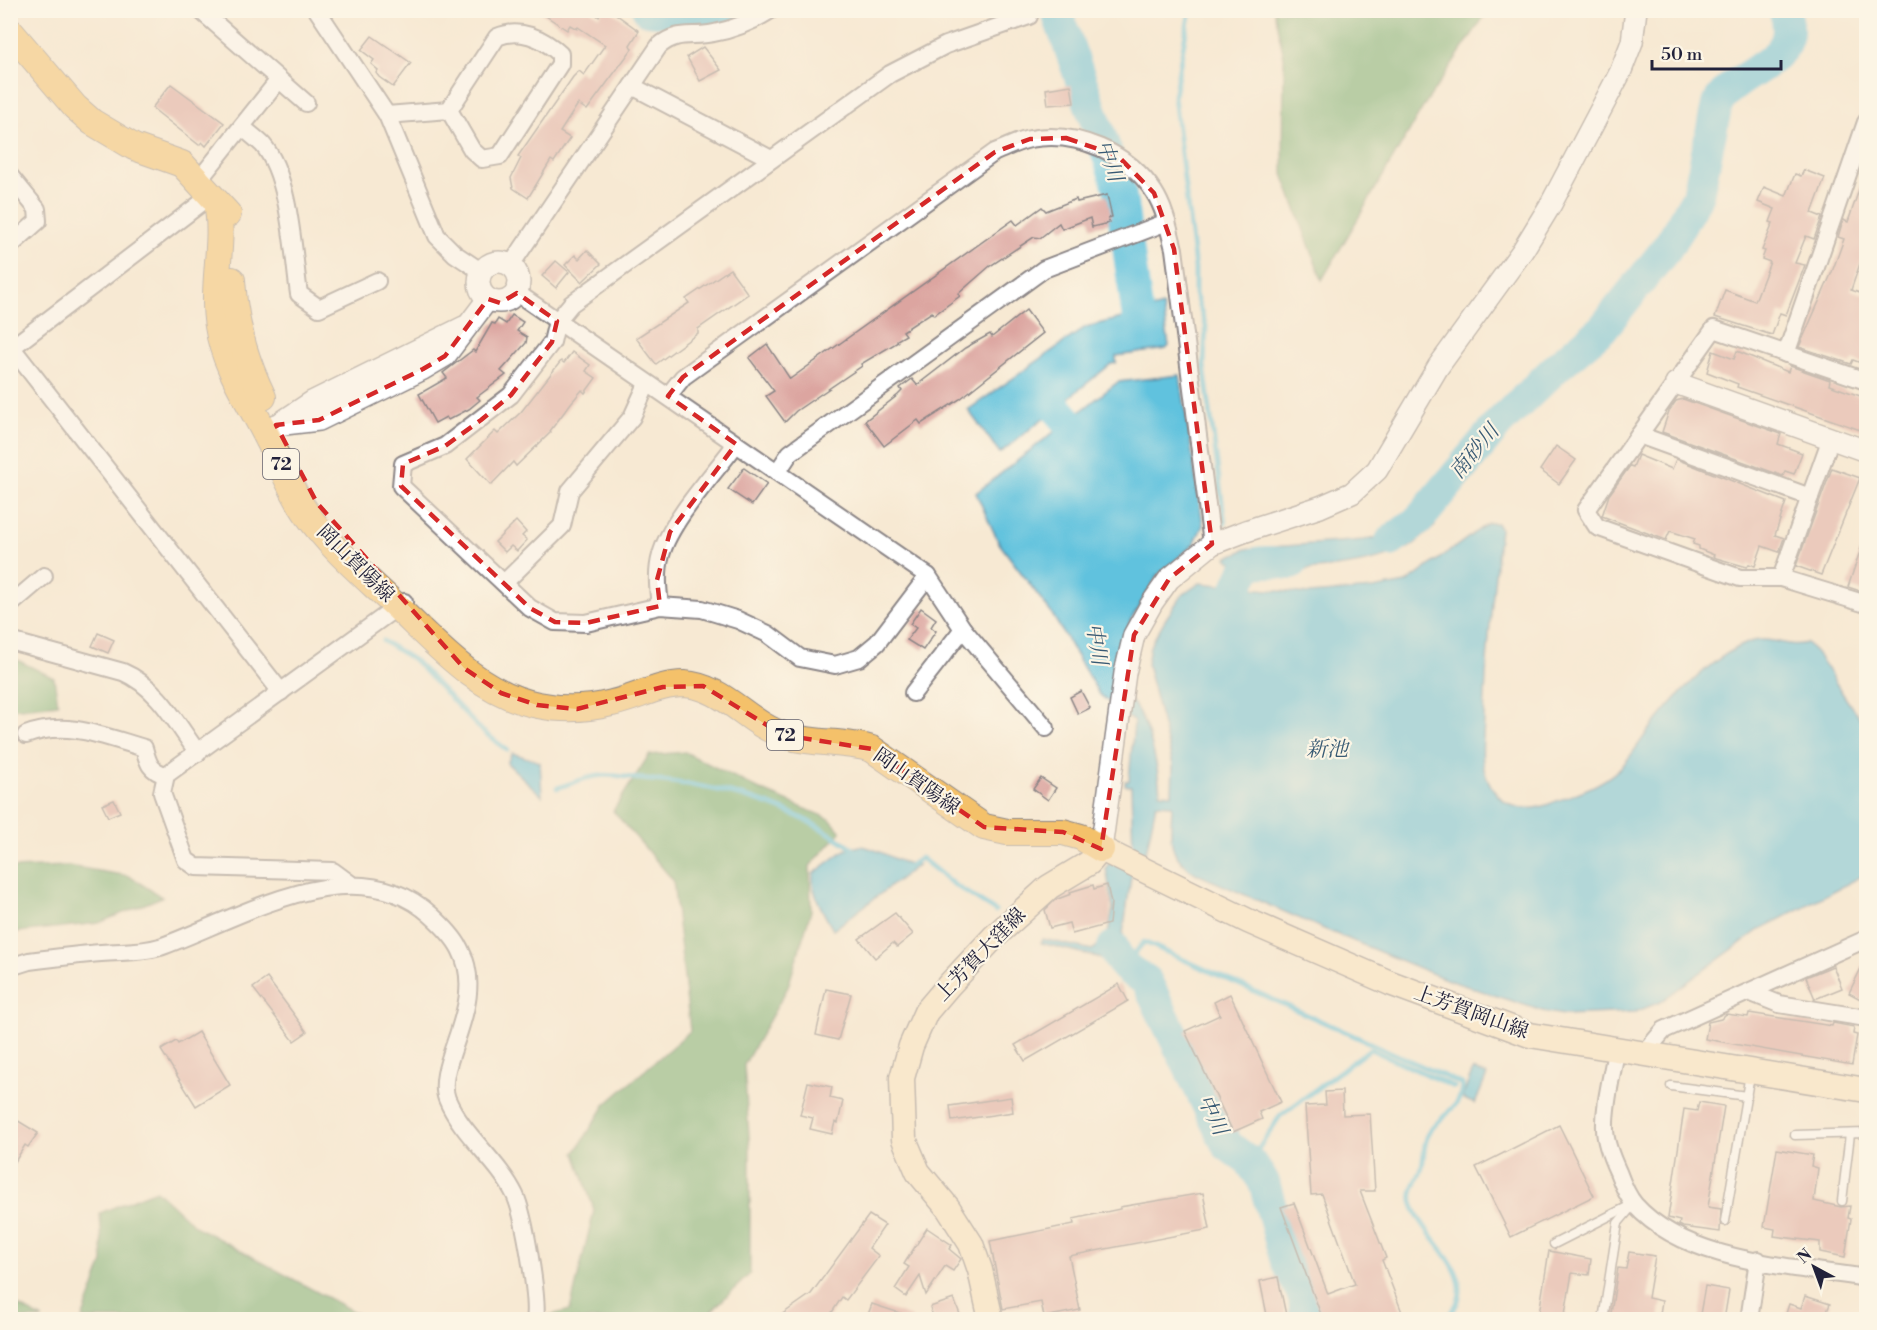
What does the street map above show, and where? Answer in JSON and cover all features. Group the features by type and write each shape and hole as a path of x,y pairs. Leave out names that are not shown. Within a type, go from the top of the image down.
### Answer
{"main road":[{"name":"岡山賀陽線","path":"12,36 92,123 134,147 182,164 229,215 233,242 233,306 243,350 270,428 317,503 401,604 464,668 501,693 537,705 577,709 612,703 663,687 681,684 703,686 758,723 783,735 818,743 852,743 872,749 984,827 1007,832 1063,832 1081,837 1106,851"},
{"name":"上芳賀岡山線","path":"1106,851 1248,921 1474,1016 1530,1035 1616,1052 1649,1055 1866,1090"},
{"name":"上芳賀大窪線","path":"991,1320 971,1244 948,1208 918,1172 904,1138 902,1078 911,1046 926,1012 948,985 994,937 1049,887 1106,851"}],"street":[{"path":"200,10 278,81 306,103"},
{"path":"317,10 387,115 436,236 455,254 482,272"},
{"path":"511,265 659,46 670,37 711,34 746,25 771,10"},
{"path":"928,576 877,642 859,658 835,665 800,658 768,634 738,620 702,609 660,606 586,623 555,622 530,608 401,486 403,464 445,446 511,395 552,342 557,321 571,304 771,159 890,74 946,45 1029,16 1030,10"},
{"path":"1106,851 1123,690 1134,635 1152,603 1169,579 1212,544 1320,507 1352,493 1377,470 1438,367 1523,250 1551,204 1620,73 1632,42 1636,10"},
{"path":"508,32 521,33 549,43 560,54 560,64 500,156 482,159 472,150 449,110 497,38 508,32"},
{"path":"278,81 242,127 210,192 13,344 281,692"},
{"path":"632,86 771,159"},
{"path":"387,115 449,110"},
{"path":"1786,354 1866,122"},
{"path":"242,127 264,146 287,201 298,294 319,308 377,281"},
{"path":"668,396 683,377 995,152 1030,139 1066,138 1097,146 1118,156 1154,193 1167,222 1174,249 1212,544"},
{"path":"10,176 38,209 38,221 10,246"},
{"path":"778,471 790,453 1044,269 1167,222"},
{"path":"495,262 511,265 520,281 517,293 500,303 488,299 480,290 482,272 495,262"},
{"path":"517,293 928,576 963,629 1046,728"},
{"path":"270,428 319,420 445,356 488,299"},
{"path":"1866,381 1714,329 1586,510 1597,527 1740,578 1781,578 1866,604"},
{"path":"1676,383 1866,451"},
{"path":"504,583 562,526 570,491 632,417 647,384"},
{"path":"1639,435 1810,497"},
{"path":"1781,578 1831,438"},
{"path":"660,606 658,572 661,555 670,532 736,444"},
{"path":"10,605 44,576"},
{"path":"352,885 333,871 196,867 186,860 162,792 166,775 401,604"},
{"path":"913,693 963,629"},
{"path":"10,641 123,672 138,679 151,688 198,753"},
{"path":"26,735 40,729 83,730 103,734 144,748 149,766 156,773 166,775"},
{"path":"10,967 29,961 158,947 204,927 293,895 352,885 382,887 414,900 438,922 460,950 468,974 468,1000 447,1072 446,1096 457,1117 515,1196 536,1292 535,1320"},
{"path":"1649,1055 1652,1044 1664,1030 1866,939"},
{"path":"1749,992 1779,1004 1866,1018"},
{"path":"1616,1052 1605,1129 1611,1157 1634,1204 1654,1222 1685,1242 1715,1252 1866,1278"},
{"path":"1749,1320 1758,1260"}],"lane":[{"path":"1725,1221 1750,1071"},
{"path":"1671,1086 1747,1096"},
{"path":"1795,1135 1866,1133"},
{"path":"1842,1201 1850,1134"},
{"path":"1554,1244 1634,1204"},
{"path":"1603,1320 1618,1223 1634,1204"}],"highlighted area":[{"path":"1066,138 1118,156 1138,173 1154,193 1174,249 1212,544 1169,579 1134,635 1101,849 1063,832 984,827 872,749 783,735 703,686 663,687 577,709 537,705 501,693 464,668 317,503 276,425 319,420 423,369 445,356 488,299 500,303 517,293 557,321 552,342 511,395 481,420 445,446 403,464 401,486 530,608 555,622 586,623 660,606 657,580 670,532 736,444 668,396 683,377 995,152 1030,139"}],"green space":[{"path":"1274,11 1488,11 1425,104 1322,280 1283,174 1284,57"},
{"path":"11,657 54,678 58,704 11,709"},
{"path":"685,752 758,789 830,819 841,832 810,866 811,911 788,987 744,1065 750,1150 750,1274 703,1319 533,1320 570,1310 594,1210 575,1153 605,1105 690,1031 673,880 613,811 649,755"},
{"path":"69,866 129,876 162,897 99,923 11,933 11,868"},
{"path":"156,1190 195,1226 367,1319 82,1319 103,1262 100,1213"},
{"path":"11,1302 43,1319 11,1319"}],"water":[{"path":"1139,304 1144,311 1163,306 1169,346 1166,349 1116,356 1116,363 1111,364 1000,453 968,410 1086,327 1126,317 1130,306"},
{"name":"新池","path":"1180,375 1203,525 1194,544 1158,575 1130,621 1114,683 1133,703 1144,723 1155,759 1160,793 1172,794 1173,765 1147,664 1150,646 1181,596 1200,583 1309,594 1373,589 1406,583 1488,523 1497,523 1500,529 1488,647 1482,751 1488,780 1500,797 1516,807 1537,808 1599,783 1624,764 1674,700 1723,656 1757,640 1793,644 1807,643 1866,725 1866,874 1759,930 1660,1002 1635,1012 1564,1015 1546,1012 1448,980 1197,874 1179,860 1172,845 1172,805 1156,804 1147,848 1131,877 1121,948 1131,969 1147,975 1129,978 1124,972 1117,976 1105,959 1041,943 1042,939 1092,950 1107,939 1113,908 1106,868 1109,863 1133,850 1131,786 1125,785 1125,781 1129,781 1134,722 1099,694 1052,614 999,543 976,493 1118,382"},
{"path":"1412,506 1435,526 1410,547 1372,561 1346,566 1288,570 1241,565 1226,558 1246,549 1364,540 1384,536 1400,526"},
{"path":"512,753 540,762 542,796 507,763"},
{"path":"860,846 868,847 903,862 918,865 833,930 816,896 813,874 845,850"},
{"path":"1473,1070 1487,1075 1475,1104 1462,1098"}],"building":[{"path":"537,10 590,10 599,17 603,10 610,10 639,31 630,45 632,49 587,110 578,104 560,132 570,138 554,162 551,160 528,198 513,188 511,178 521,158 518,156 573,77 579,71 584,75 605,45 578,27 577,29 570,25 567,30"},
{"path":"372,36 411,63 393,87 379,77 376,73 378,70 371,64 374,60 361,50"},
{"path":"703,47 721,70 700,81 687,57"},
{"path":"171,84 224,123 206,146 202,142 199,145 152,108"},
{"path":"1071,85 1074,103 1048,105 1046,89"},
{"path":"1804,170 1825,178 1812,213 1822,217 1814,239 1806,236 1795,263 1805,265 1786,315 1780,313 1772,335 1715,317 1725,290 1755,301 1770,262 1762,259 1765,251 1762,250 1773,223 1770,222 1775,209 1758,202 1764,187 1786,196 1795,174 1801,176"},
{"path":"1864,175 1866,176 1866,246 1851,290 1866,295 1866,365 1853,360 1851,364 1799,347 1832,272 1844,239 1838,237 1843,220 1848,222"},
{"path":"1107,195 1112,217 1108,218 1109,223 1092,227 1090,218 1062,229 1059,223 1040,238 1034,237 990,266 958,294 960,296 934,315 932,312 903,331 906,335 897,340 898,342 861,364 862,366 796,411 785,422 766,396 774,391 749,358 767,344 790,379 1013,220 1017,225 1042,207 1046,211 1076,199 1077,202"},
{"path":"587,250 601,264 582,282 565,265 575,255 579,259"},
{"path":"556,261 569,272 556,288 542,276"},
{"path":"730,269 748,294 698,329 698,333 656,364 636,338 689,303 686,299"},
{"path":"1026,310 1043,333 960,399 921,424 918,420 884,446 865,421 898,395 902,391 900,388 912,379 917,385 965,348 990,334 992,337"},
{"path":"512,315 523,322 517,331 527,337 526,343 501,371 506,375 477,397 480,400 469,409 448,420 446,417 435,423 419,394 447,378 443,373 473,350 475,352 492,323 495,324 498,319 506,324"},
{"path":"1713,351 1734,359 1737,351 1788,372 1790,366 1830,380 1829,385 1866,398 1866,432 1737,387 1738,384 1707,372"},
{"path":"572,352 590,365 586,371 596,378 585,393 582,390 571,403 551,432 516,466 513,462 491,485 467,459 495,431 498,434 521,412 561,361 564,363"},
{"path":"1683,399 1781,434 1778,444 1802,453 1794,474 1785,471 1783,476 1662,432 1669,411 1676,401"},
{"path":"1556,446 1576,460 1559,484 1540,470"},
{"path":"1638,455 1672,469 1676,459 1786,502 1775,535 1784,538 1779,552 1762,546 1755,566 1749,564 1747,567 1713,557 1714,555 1693,544 1695,539 1670,531 1666,540 1602,516 1609,495 1630,466 1633,467"},
{"path":"744,468 767,484 752,505 728,489"},
{"path":"1832,468 1860,478 1821,575 1796,566"},
{"path":"516,521 526,532 522,536 527,540 517,551 511,546 505,552 495,542"},
{"path":"1864,539 1866,540 1866,593 1848,587"},
{"path":"921,608 936,619 931,627 936,631 923,650 907,640 916,628 910,624"},
{"path":"98,633 114,640 108,653 92,646"},
{"path":"1081,691 1090,708 1078,714 1070,697"},
{"path":"1041,778 1056,788 1048,800 1033,789"},
{"path":"114,800 120,812 108,817 102,805"},
{"path":"1093,885 1094,889 1107,885 1111,903 1109,924 1072,934 1069,923 1050,928 1045,910 1055,900 1071,894 1070,892"},
{"path":"895,913 913,934 897,947 893,943 875,958 859,939"},
{"path":"1866,958 1866,1002 1849,993"},
{"path":"1833,966 1842,988 1815,999 1806,977"},
{"path":"267,978 307,1032 294,1041 253,988"},
{"path":"1119,984 1128,1001 1025,1061 1015,1045"},
{"path":"826,989 851,994 838,1040 816,1035"},
{"path":"1230,994 1281,1102 1259,1112 1262,1119 1233,1132 1185,1031 1220,1015 1214,1002"},
{"path":"1749,1013 1832,1026 1833,1023 1854,1027 1853,1034 1857,1035 1852,1065 1705,1039 1708,1022 1721,1019 1726,1014 1748,1017"},
{"path":"198,1032 230,1085 196,1106 161,1050 176,1041 178,1044"},
{"path":"808,1082 832,1087 830,1098 843,1101 838,1123 835,1122 832,1134 810,1129 813,1118 800,1115"},
{"path":"1342,1091 1343,1115 1370,1114 1375,1191 1360,1191 1386,1258 1382,1260 1405,1320 1323,1320 1281,1207 1294,1203 1328,1294 1355,1284 1322,1194 1311,1195 1305,1106 1326,1105 1325,1092"},
{"path":"1011,1097 1013,1112 952,1121 950,1106"},
{"path":"1699,1102 1724,1106 1708,1207 1721,1209 1720,1232 1683,1227 1679,1225 1680,1221 1668,1218 1684,1109 1697,1111"},
{"path":"10,1116 38,1133 28,1147 25,1145 10,1170"},
{"path":"1559,1125 1594,1196 1511,1237 1476,1167"},
{"path":"1777,1149 1813,1155 1811,1166 1818,1168 1814,1201 1841,1207 1850,1206 1848,1218 1851,1219 1845,1257 1820,1252 1820,1242 1774,1236 1775,1229 1764,1227"},
{"path":"1203,1193 1210,1229 1069,1256 1080,1310 1044,1317 1041,1302 1003,1309 990,1241 1074,1224 1073,1219 1120,1209 1120,1207"},
{"path":"869,1215 885,1225 869,1248 879,1256 846,1300 842,1297 827,1320 774,1320 811,1294"},
{"path":"927,1228 952,1245 949,1249 961,1259 953,1271 945,1266 926,1295 920,1276 906,1297 895,1289 909,1267 904,1264"},
{"path":"1549,1251 1591,1259 1589,1275 1572,1273 1564,1320 1538,1320"},
{"path":"1629,1252 1655,1256 1648,1298 1662,1301 1659,1320 1610,1320 1618,1268 1626,1269"},
{"path":"1278,1277 1287,1320 1268,1320 1260,1281"},
{"path":"1705,1286 1729,1290 1724,1320 1699,1320"},
{"path":"1805,1296 1830,1304 1826,1314 1829,1315 1829,1320 1784,1320 1789,1304 1801,1308"},
{"path":"954,1299 961,1317 934,1320 930,1307"},
{"path":"872,1304 912,1317 911,1320 866,1320"}],"waterway":[{"name":"中川","path":"648,10 716,17 741,10"},
{"name":"中川","path":"1056,10 1120,190 1140,332 1124,336"},
{"path":"1190,10 1174,96 1195,268 1195,294 1206,326 1204,365 1225,523"},
{"name":"南砂川","path":"1391,541 1418,521 1499,423 1559,365 1602,329 1667,248 1698,195 1717,104 1738,82 1766,64 1785,43 1788,28 1784,10"},
{"name":"中川","path":"1055,379 1041,390 1072,426 1076,461"},
{"name":"南砂川","path":"1228,628 1236,592 1248,568 1262,562 1291,564"},
{"path":"383,641 415,661 481,730 507,750"},
{"path":"557,788 602,775 699,786 781,809 807,821 856,851"},
{"path":"905,869 921,858 953,884 995,911"},
{"path":"1124,966 1144,942 1462,1084 1462,1092 1456,1104 1427,1136 1421,1171 1412,1197 1418,1216 1457,1274 1460,1289 1456,1304 1444,1320"},
{"name":"中川","path":"1113,947 1126,967 1146,980 1227,1145 1250,1162 1264,1182 1286,1262 1304,1297 1306,1320"},
{"path":"1250,1162 1280,1116 1370,1049 1454,1087"}]}
